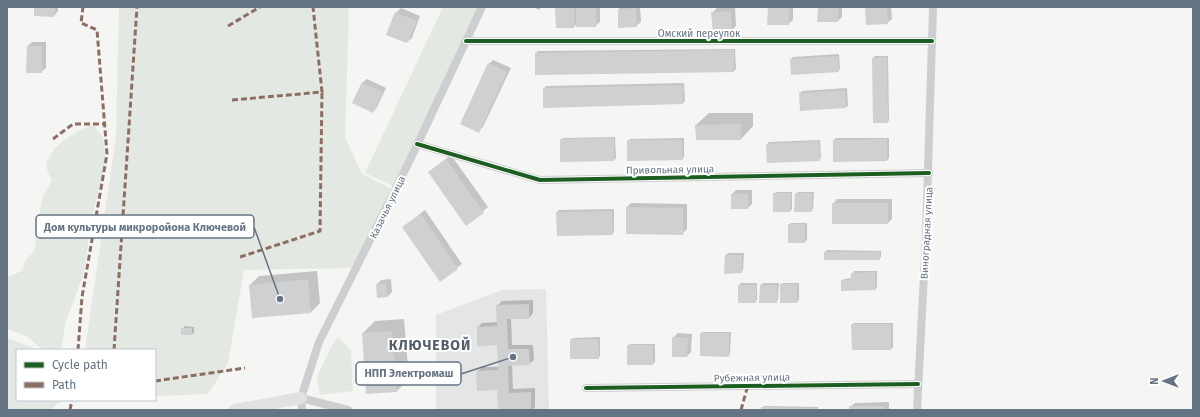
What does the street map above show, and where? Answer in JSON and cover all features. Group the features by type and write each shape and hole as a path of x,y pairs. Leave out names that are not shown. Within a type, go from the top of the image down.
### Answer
{"street":[{"name":"Казачья улица","path":"302,410 301,398 319,342 417,144 482,7"},
{"name":"Виноградная улица","path":"917,410 928,173 933,7"},
{"name":"Омский переулок","path":"466,41 932,41"},
{"name":"Привольная улица","path":"417,144 540,180 928,173"},
{"name":"Рубежная улица","path":"586,388 918,384"},
{"path":"235,410 301,398 348,410"}],"shaded area":[{"path":"119,7 349,7 345,137 362,174 390,188 382,218 353,268 244,270 228,363 208,394 156,396 156,349 85,349 116,136"},
{"path":"443,7 482,7 397,188 365,173"},
{"path":"93,125 103,137 106,161 92,218 83,276 66,321 61,349 42,349 28,337 7,329 7,277 22,271 26,259 34,252 42,198 52,181 47,169 47,162 51,154 63,141"},
{"path":"546,289 549,410 436,410 436,315 502,290"},
{"path":"338,337 351,350 353,391 320,395 317,377 331,347"},
{"path":"7,338 31,347 32,349 16,349 16,401 62,401 50,410 7,410"}],"building":[{"path":"34,7 55,7 54,17 34,16"},
{"path":"576,7 596,7 596,27 576,27"},
{"path":"768,7 789,7 789,25 767,25"},
{"path":"818,7 838,7 838,22 817,22"},
{"path":"865,7 887,7 888,24 866,25"},
{"path":"555,8 574,8 574,28 556,28"},
{"path":"636,8 637,27 618,28 618,9"},
{"path":"731,11 732,31 713,33 711,12"},
{"path":"395,12 417,21 407,43 386,35"},
{"path":"27,46 42,46 42,73 26,73"},
{"path":"734,50 734,72 535,75 535,53"},
{"path":"838,56 839,72 791,75 790,59"},
{"path":"887,57 888,123 873,123 872,58"},
{"path":"488,63 507,72 479,133 460,124"},
{"path":"362,82 383,92 373,113 352,103"},
{"path":"683,85 683,104 543,108 543,88"},
{"path":"845,90 846,108 800,111 799,93"},
{"path":"741,124 741,140 696,140 695,125"},
{"path":"614,138 614,161 560,162 560,139"},
{"path":"887,139 887,161 833,162 833,140"},
{"path":"627,140 682,140 683,160 627,161"},
{"path":"819,141 820,161 767,163 766,144"},
{"path":"446,159 484,213 466,226 428,172"},
{"path":"773,193 791,193 790,212 773,212"},
{"path":"795,193 812,193 812,212 794,212"},
{"path":"731,194 748,194 748,209 731,209"},
{"path":"832,203 888,203 888,224 832,224"},
{"path":"626,207 683,208 683,235 626,234"},
{"path":"612,211 613,235 557,236 556,212"},
{"path":"421,214 458,269 440,282 402,227"},
{"path":"788,224 805,224 805,243 788,243"},
{"path":"824,252 880,252 880,260 824,260"},
{"path":"725,255 742,255 742,273 724,274"},
{"path":"875,272 876,290 841,291 841,280 851,280 851,273"},
{"path":"308,279 311,313 252,318 249,285"},
{"path":"386,283 388,297 377,298 376,284"},
{"path":"780,284 797,284 797,303 780,303"},
{"path":"738,285 756,285 756,303 738,303"},
{"path":"760,285 777,285 777,303 759,303"},
{"path":"529,304 529,319 507,319 508,349 529,349 530,365 508,366 509,393 531,392 531,410 498,410 497,390 477,391 476,371 498,370 497,345 477,346 477,327 497,326 496,305"},
{"path":"851,324 891,324 891,350 852,350"},
{"path":"181,328 192,328 192,335 181,335"},
{"path":"392,331 397,392 366,394 362,333"},
{"path":"700,333 729,333 729,357 700,356"},
{"path":"672,337 688,338 687,357 672,357"},
{"path":"570,339 598,339 599,359 570,359"},
{"path":"627,345 653,345 653,365 627,365"},
{"path":"849,406 885,406 885,410 849,410"},
{"path":"761,407 817,408 817,410 761,410"}],"marked path":[{"path":"78,349 82,297 107,154 97,30 81,23 83,7"},
{"path":"114,349 137,7"},
{"path":"228,26 260,7"},
{"path":"232,100 322,92 313,7"},
{"path":"240,257 320,231 322,92"},
{"path":"53,139 73,124 104,124"},
{"path":"156,381 245,368"},
{"path":"741,410 748,385"},
{"path":"70,410 72,401"}],"cycle path":[{"path":"466,41 932,41"},
{"path":"417,144 540,180 929,173"},
{"path":"586,388 918,384"}],"place":[{"name":"Дом культуры микроройона Ключевой","path":"280,299"},
{"name":"НПП Электромаш","path":"513,357"}],"district":[{"name":"КЛЮЧЕВОЙ","path":"430,345"}]}
